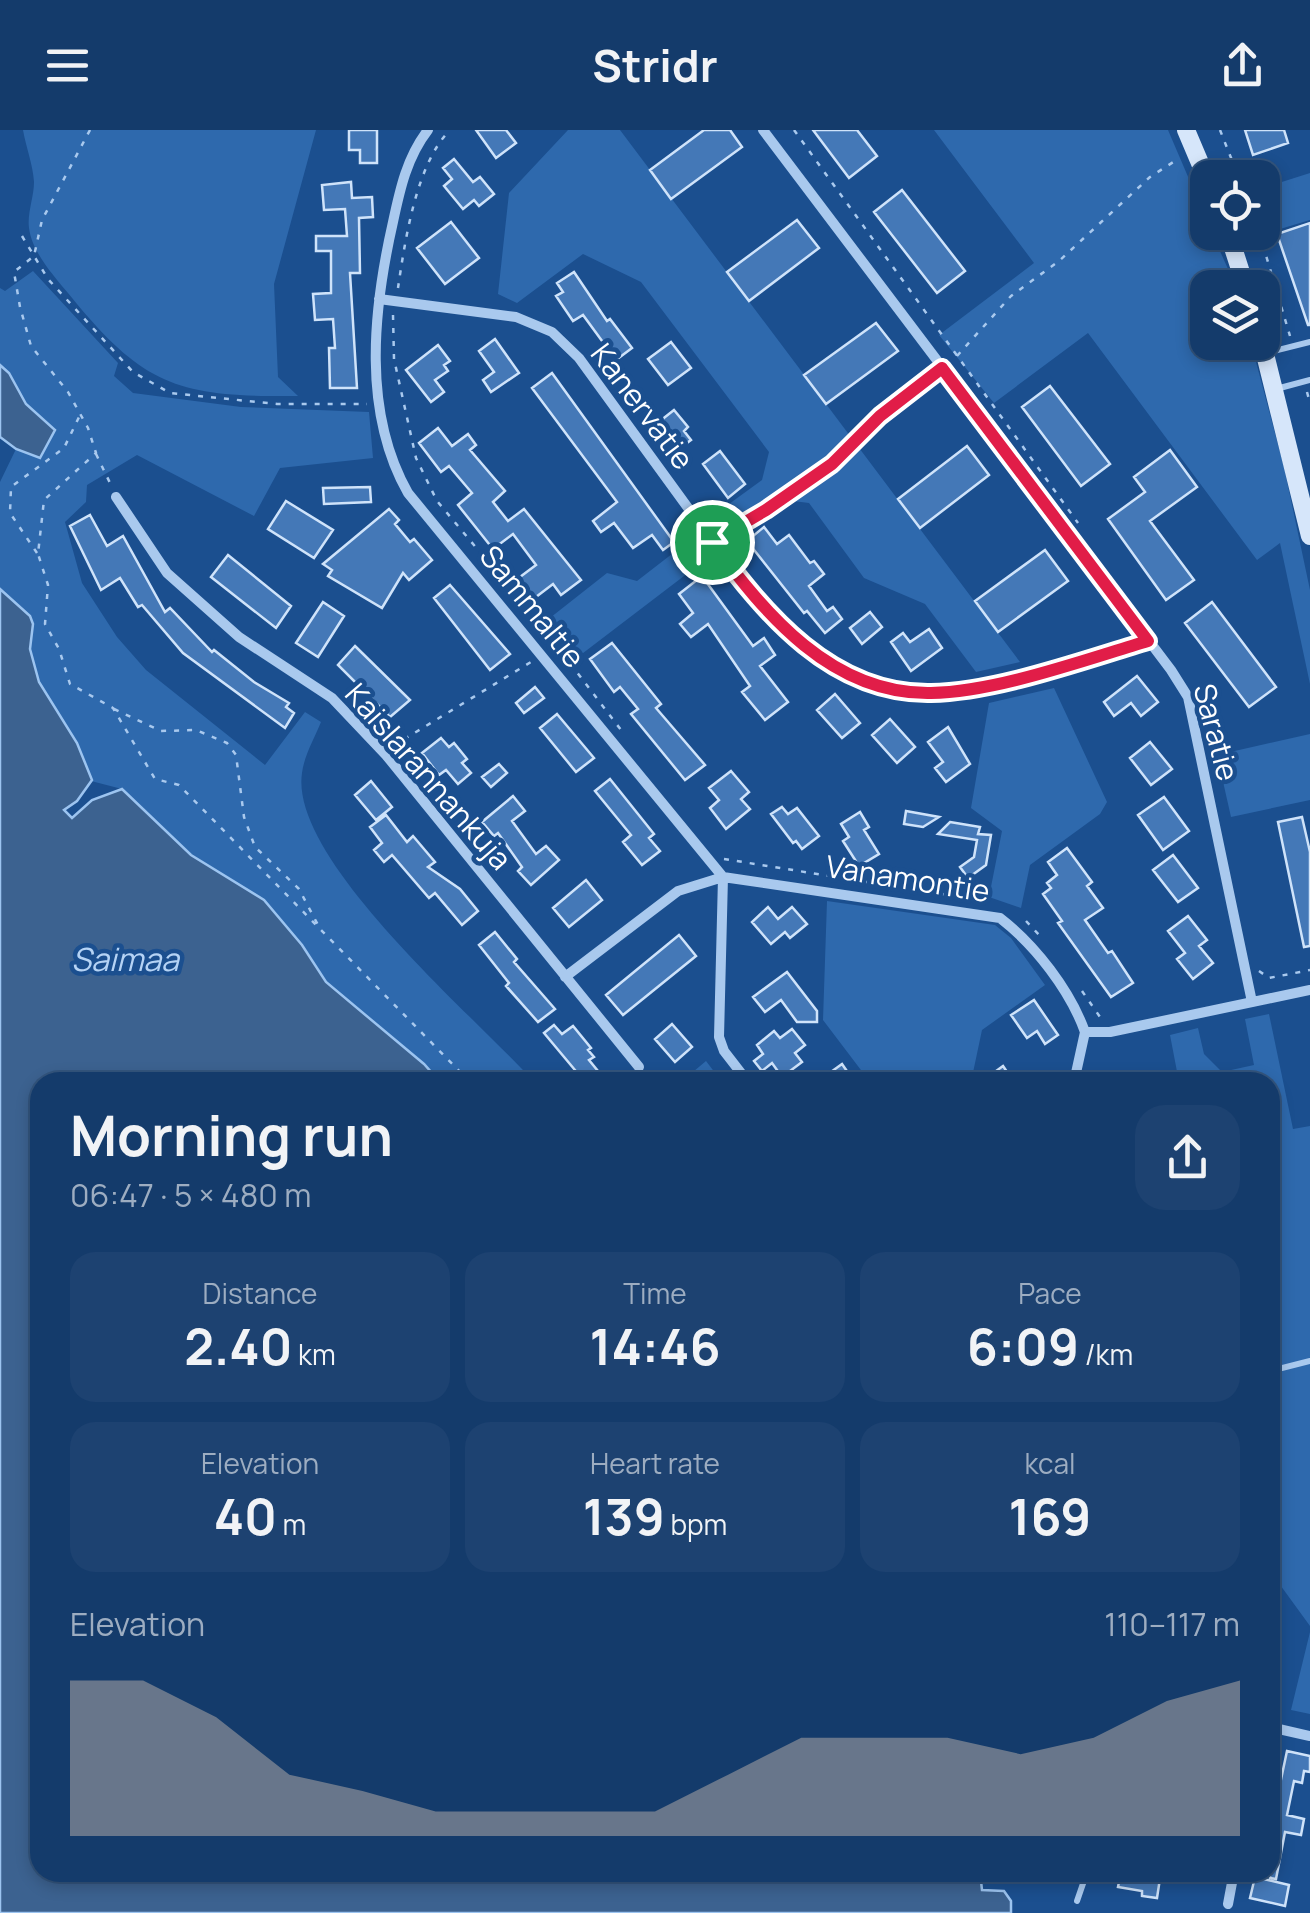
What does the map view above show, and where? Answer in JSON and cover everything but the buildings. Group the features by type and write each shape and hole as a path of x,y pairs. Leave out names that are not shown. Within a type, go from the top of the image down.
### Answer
{"street":[{"name":"Sammaltie","path":"428,130 414,147 401,187 379,299 378,404 394,468 408,492 723,877"},
{"name":"Saratie","path":"763,130 1188,698 1252,1002"},
{"path":"1186,130 1199,160"},
{"name":"Kanervatie","path":"379,299 516,317 552,332 579,358 754,600 812,653 858,677 890,688 930,693 1031,675 1148,641"},
{"path":"1266,360 1310,536"},
{"name":"Kaislarannankuja","path":"116,497 167,573 239,637 332,698 383,752 639,1067"},
{"path":"565,977 678,891 723,877 719,1037 740,1072"},
{"name":"Vanamontie","path":"723,877 1000,918 1022,935 1078,1012 1085,1032"},
{"path":"1076,1072 1085,1032 1110,1032 1310,990"},
{"path":"1280,1729 1310,1736"},
{"path":"1228,1904 1232,1882"}],"lane":[{"path":"1280,347 1310,342"},
{"path":"1274,390 1307,381"},
{"path":"1280,1368 1310,1361"},
{"path":"1077,1901 1084,1882"}],"path":[{"path":"90,130 42,220 34,256 14,272 32,346 68,392 116,497"},
{"path":"450,130 438,142 410,218 395,301 394,359 416,458 436,501 541,625 623,733"},
{"path":"1220,130 1231,160"},
{"path":"712,542 832,464 880,416 957,357 1010,296 1059,261 1150,178 1184,156"},
{"path":"22,236 48,279 134,372 170,393 277,404 378,404"},
{"path":"1265,250 1293,346"},
{"path":"1307,381 1310,403"},
{"path":"80,415 64,448 11,487 10,513 38,554 48,585 45,624 60,649 70,684 161,731 196,730 227,743 236,755 244,818 256,847 299,889 319,927"},
{"path":"38,554 44,500 96,453"},
{"path":"383,752 542,656"},
{"path":"112,708 155,779 179,785 460,1072"}],"shaded area":[{"path":"23,130 316,130 274,284 278,377 298,396 222,394 193,389 167,380 119,349 56,279 34,246 29,222 34,182"},
{"path":"568,130 620,130 1020,662 976,672 925,604 864,578 809,503 777,499 721,541 707,520 762,480 769,452 641,282 583,254 517,303 498,294 509,193"},
{"path":"934,130 1168,130 1190,181 1190,250 1220,250 1228,270 1190,270 1190,360 1256,360 1284,467 1310,590 1310,684 1280,543 1257,560 1088,333 994,403 939,335 1034,263"},
{"path":"1310,173 1310,220 1280,229 1280,183"},
{"path":"33,271 118,363 114,376 133,393 241,407 369,412 373,458 280,468 254,516 137,455 87,485 86,502 65,522 82,583 117,637 146,670 265,765 305,712 321,722 302,773 306,809 325,849 392,936 524,1072 431,1072 326,982 302,945 264,900 191,854 122,789 91,781 77,743 39,682 30,649 30,616 0,589 0,482 16,449 40,457 21,396 0,365 0,288 5,291"},
{"path":"690,540 705,560 570,663 541,625 607,573 637,581"},
{"path":"1054,688 1107,802 1100,814 1030,865 1021,908 989,897 1002,831 971,808 989,703"},
{"path":"1310,734 1310,800 1231,817 1217,755"},
{"path":"827,901 995,925 1011,938 1045,985 982,1030 973,1072 862,1072 823,1020"},
{"path":"1269,1014 1293,1129 1310,1126 1310,1626 1280,1585 1280,1072 1222,1072 1254,1065 1245,1019"},
{"path":"1198,1028 1204,1054 1222,1072 1177,1072 1170,1035"},
{"path":"706,1061 714,1072 693,1072"},
{"path":"1310,1632 1310,1714 1291,1710"}],"water":[{"path":"0,365 9,373 26,404 55,430 40,458 16,449 0,437"},
{"name":"Saimaa","path":"0,589 30,616 30,649 39,682 77,743 92,780 77,801 64,810 72,818 92,800 122,789 191,855 264,900 302,945 326,982 431,1072 30,1072 30,1882 981,1882 982,1890 1004,1891 1011,1901 1011,1913 0,1913"}],"route":[{"path":"942,368 1148,641 1031,675 972,687 930,693 890,688 858,677 812,653 754,600 712,542 832,464 880,416 942,368"}]}
